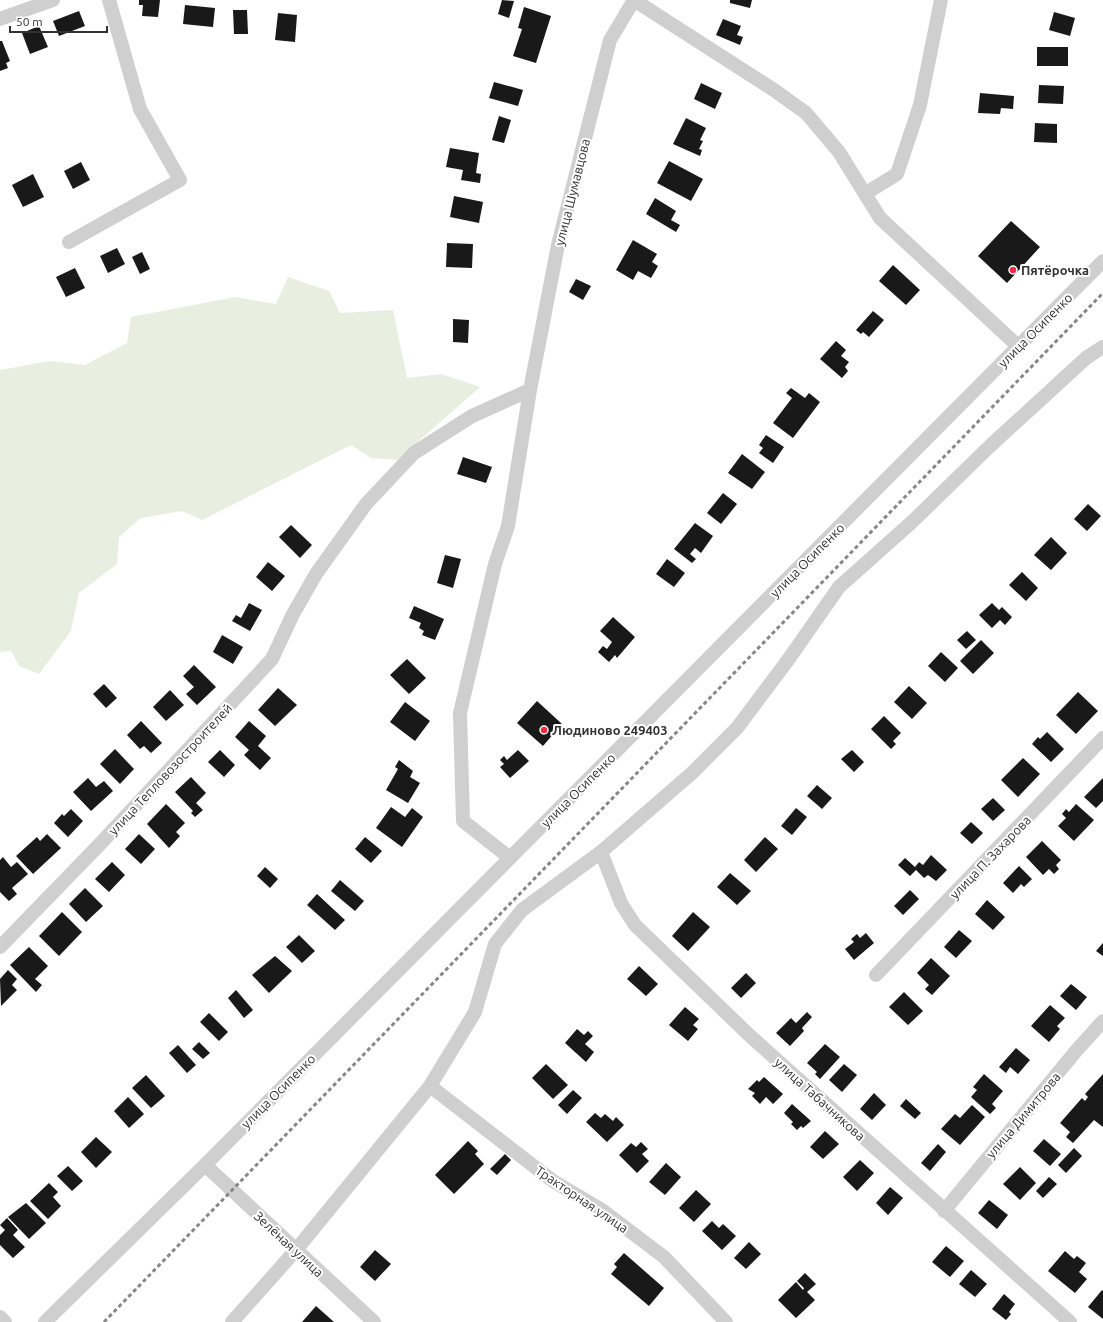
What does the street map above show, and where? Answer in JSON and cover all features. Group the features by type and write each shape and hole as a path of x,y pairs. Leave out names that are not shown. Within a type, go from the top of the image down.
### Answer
{"street":[{"path":"0,19 53,0"},
{"path":"69,242 180,180 140,109 109,0"},
{"path":"634,0 774,90 806,113 839,152 866,193 880,218 1019,347"},
{"name":"улица Шумавцова","path":"530,390 558,245 610,40 634,0"},
{"path":"866,193 897,174 920,105 941,0"},
{"name":"улица Осипенко","path":"45,1322 205,1165 1103,261"},
{"path":"232,1322 296,1250 430,1086 475,1012 496,944 522,910 601,852 692,772 737,728 788,660 839,587 913,521 1086,358 1103,347"},
{"path":"510,858 463,821 460,713 495,564 508,526 530,390"},
{"name":"улица Тепловозостроителей","path":"0,947 100,844 272,659 293,614 316,574 366,504 414,453 472,416 530,390"},
{"name":"улица П. Захарова","path":"876,975 1103,738"},
{"name":"улица Табачникова","path":"601,852 621,904 635,924 748,1034 1070,1322"},
{"name":"улица Димитрова","path":"944,1210 1076,1051 1103,1021"},
{"name":"Тракторная улица","path":"430,1086 553,1181 602,1210 664,1257 726,1322"},
{"name":"Зелёная улица","path":"205,1165 374,1322"},
{"path":"0,1316 5,1322"}],"green space":[{"path":"288,277 329,291 340,313 393,310 407,378 441,374 480,387 397,460 371,458 351,445 202,520 182,511 141,518 119,537 117,564 79,593 71,631 39,674 19,666 11,651 0,652 0,370 50,361 85,365 127,343 131,317 235,297 276,304"}],"building":[{"path":"139,0 160,0 158,17 142,16 143,5 139,5"},
{"path":"502,0 514,1 509,18 498,14"},
{"path":"730,0 752,0 750,8 730,3"},
{"path":"185,5 215,8 213,27 183,24"},
{"path":"524,7 551,16 536,63 513,56 522,29 518,28"},
{"path":"233,10 247,10 248,34 234,34"},
{"path":"79,11 85,26 59,36 53,21"},
{"path":"1054,12 1075,18 1070,36 1049,30"},
{"path":"278,13 297,15 295,42 275,40"},
{"path":"723,19 741,26 737,35 743,37 740,45 716,35"},
{"path":"39,26 48,47 30,54 22,33"},
{"path":"0,41 2,41 10,61 6,63 8,68 0,71"},
{"path":"1037,47 1068,47 1068,66 1037,66"},
{"path":"494,82 523,90 518,106 489,98"},
{"path":"701,83 722,93 715,109 694,99"},
{"path":"1039,85 1064,86 1063,104 1038,103"},
{"path":"980,93 1014,96 1013,109 1001,108 1000,114 978,113"},
{"path":"499,116 511,120 504,143 492,140"},
{"path":"686,118 706,128 700,140 703,141 699,149 702,150 700,156 673,144"},
{"path":"1035,123 1057,124 1057,143 1034,142"},
{"path":"450,148 479,153 476,173 481,174 480,183 461,180 463,170 446,167"},
{"path":"669,161 703,179 691,201 657,183"},
{"path":"81,162 90,180 73,189 64,171"},
{"path":"33,174 44,197 23,207 12,185"},
{"path":"454,196 483,202 479,223 450,217"},
{"path":"655,198 676,211 671,220 680,225 676,232 646,214"},
{"path":"1011,221 1040,247 1007,283 978,256"},
{"path":"633,240 657,254 652,262 658,266 651,278 638,271 633,280 616,270"},
{"path":"447,243 473,244 472,268 446,267"},
{"path":"117,248 125,264 108,273 100,256"},
{"path":"142,252 150,269 140,274 132,257"},
{"path":"893,265 920,290 906,305 879,281"},
{"path":"75,268 85,288 66,297 56,277"},
{"path":"576,279 591,286 583,300 569,292"},
{"path":"873,311 884,320 869,337 863,332 861,334 856,330"},
{"path":"453,319 469,320 468,343 453,342"},
{"path":"836,341 846,350 841,356 849,362 845,367 848,371 842,378 820,359"},
{"path":"791,388 805,398 809,393 820,402 793,438 773,423 792,398 786,393"},
{"path":"766,435 784,447 773,463 759,453 763,448 759,445"},
{"path":"742,454 765,472 752,489 728,473"},
{"path":"463,457 492,467 486,483 457,474"},
{"path":"723,493 737,504 721,524 707,513"},
{"path":"1088,504 1101,516 1087,531 1074,519"},
{"path":"695,523 713,536 701,553 695,548 690,554 696,559 692,563 674,549"},
{"path":"291,525 312,545 300,558 279,537"},
{"path":"1051,537 1067,553 1051,570 1034,555"},
{"path":"445,555 461,559 453,588 437,583"},
{"path":"667,559 685,573 674,587 656,574"},
{"path":"268,562 285,576 272,591 256,577"},
{"path":"1022,572 1038,588 1026,601 1009,585"},
{"path":"249,603 262,610 250,631 232,621 236,615 241,618"},
{"path":"992,603 999,610 1002,607 1012,617 1005,625 1000,620 992,628 979,615"},
{"path":"414,606 444,619 435,640 422,635 424,631 419,628 421,623 409,618"},
{"path":"613,617 635,637 617,658 615,655 609,662 598,652 603,646 607,649 612,642 600,631"},
{"path":"967,631 976,640 966,649 957,640"},
{"path":"222,635 243,647 233,664 213,652"},
{"path":"981,640 994,653 973,674 960,661"},
{"path":"941,652 958,668 945,682 928,666"},
{"path":"407,659 426,678 409,694 390,675"},
{"path":"194,665 216,687 197,705 186,694 194,687 183,676"},
{"path":"104,684 117,698 106,708 93,694"},
{"path":"909,686 927,703 912,719 894,702"},
{"path":"278,688 297,705 275,726 258,710"},
{"path":"170,690 184,705 166,721 153,707"},
{"path":"1078,692 1098,711 1076,734 1056,715"},
{"path":"537,701 562,724 543,746 517,723"},
{"path":"405,702 430,721 415,741 390,722"},
{"path":"884,716 901,733 893,741 896,744 891,749 871,729"},
{"path":"141,721 162,743 151,753 144,746 140,749 127,735"},
{"path":"249,721 266,736 258,746 271,758 260,770 244,755 249,750 235,737"},
{"path":"1047,732 1064,749 1051,762 1032,744 1038,737 1040,739"},
{"path":"115,749 134,769 120,784 100,764"},
{"path":"220,750 235,765 224,777 208,762"},
{"path":"518,750 529,761 510,778 500,767 504,764 500,760 504,756 507,760"},
{"path":"852,750 864,762 854,772 841,759"},
{"path":"1023,758 1040,774 1018,797 1001,780"},
{"path":"399,760 413,771 410,777 420,783 408,803 386,790 398,769 395,767"},
{"path":"191,777 206,793 196,803 203,810 195,817 191,813 193,811 175,792"},
{"path":"88,778 96,787 104,781 113,791 91,811 73,792"},
{"path":"1103,778 1103,801 1096,808 1084,797"},
{"path":"817,785 832,798 822,809 807,796"},
{"path":"993,798 1005,810 993,821 981,809"},
{"path":"166,804 185,823 176,832 180,836 169,848 147,824"},
{"path":"1076,804 1094,820 1074,841 1058,826 1066,818 1062,814 1066,809 1069,812"},
{"path":"391,807 405,817 412,808 423,817 402,847 376,828"},
{"path":"796,808 807,817 792,835 781,826"},
{"path":"71,809 83,821 68,837 54,823 62,814 64,816"},
{"path":"971,822 983,833 972,844 960,833"},
{"path":"47,834 61,848 33,874 16,856 37,837 40,841"},
{"path":"139,834 155,849 141,864 125,849"},
{"path":"365,837 382,851 371,863 355,849"},
{"path":"765,837 778,849 756,872 744,860"},
{"path":"1042,841 1061,860 1056,865 1059,869 1054,874 1049,869 1043,875 1026,857"},
{"path":"931,855 947,870 936,881 928,875 924,878 916,870 910,876 898,865 905,858 915,867 919,862 923,865"},
{"path":"3,857 11,867 17,862 28,874 12,888 17,894 9,901 0,892 0,860"},
{"path":"112,862 125,875 109,892 95,879"},
{"path":"1019,866 1032,879 1024,887 1021,884 1013,893 1003,883"},
{"path":"265,867 278,879 270,888 257,876"},
{"path":"730,873 751,891 737,905 717,887"},
{"path":"340,880 364,901 355,911 331,891"},
{"path":"85,888 103,906 86,922 69,904"},
{"path":"910,890 919,899 903,915 894,906"},
{"path":"317,894 345,920 335,930 307,905"},
{"path":"987,900 1005,917 993,930 975,914"},
{"path":"62,912 82,932 59,956 39,936"},
{"path":"693,912 710,927 688,951 672,936"},
{"path":"959,930 972,941 956,958 944,947"},
{"path":"866,933 874,943 854,960 845,949 854,942 851,939 857,934 860,938"},
{"path":"299,935 315,951 302,963 286,947"},
{"path":"1103,943 1103,956 1096,951"},
{"path":"29,947 48,966 35,979 42,985 36,992 10,965"},
{"path":"275,956 292,971 269,993 252,975"},
{"path":"931,958 950,976 932,995 925,989 929,985 917,973"},
{"path":"639,966 658,984 646,996 627,979"},
{"path":"8,970 17,979 12,985 17,990 1,1006 0,979"},
{"path":"746,973 756,983 741,998 731,988"},
{"path":"1071,984 1087,997 1076,1010 1060,996"},
{"path":"236,990 253,1010 244,1018 228,998"},
{"path":"904,992 923,1011 908,1025 889,1007"},
{"path":"1050,1005 1065,1018 1057,1026 1060,1029 1049,1042 1031,1026"},
{"path":"685,1007 699,1019 693,1025 698,1029 688,1041 669,1025"},
{"path":"807,1012 812,1017 802,1028 804,1031 790,1046 776,1033 791,1018 796,1023"},
{"path":"209,1013 228,1032 219,1041 200,1022"},
{"path":"577,1029 584,1035 588,1031 593,1036 585,1044 594,1052 586,1062 565,1043"},
{"path":"199,1042 210,1053 203,1059 192,1049"},
{"path":"825,1044 840,1057 820,1079 815,1074 817,1072 807,1063"},
{"path":"178,1045 196,1065 187,1073 169,1053"},
{"path":"1016,1048 1030,1060 1018,1074 1010,1067 1006,1073 999,1067"},
{"path":"546,1064 568,1085 553,1099 532,1078"},
{"path":"844,1064 857,1075 842,1092 829,1080"},
{"path":"984,1074 1003,1091 992,1104 996,1108 990,1114 971,1097 977,1090 973,1087"},
{"path":"1103,1074 1103,1127 1094,1120 1073,1143 1066,1137 1070,1132 1060,1123 1082,1098 1085,1101 1088,1097 1085,1094"},
{"path":"146,1075 165,1096 151,1108 132,1088"},
{"path":"764,1077 783,1094 773,1104 766,1097 760,1104 752,1096 755,1093 748,1089 757,1080 759,1082"},
{"path":"573,1090 582,1098 567,1114 558,1105"},
{"path":"874,1093 886,1105 872,1120 860,1109"},
{"path":"128,1097 144,1114 129,1128 114,1111"},
{"path":"906,1099 921,1113 915,1119 900,1106"},
{"path":"792,1104 811,1121 803,1128 801,1126 797,1130 791,1124 793,1122 784,1113"},
{"path":"972,1105 985,1117 960,1145 941,1129 955,1114 960,1118"},
{"path":"595,1113 601,1118 605,1114 613,1121 616,1117 624,1125 607,1142 586,1122"},
{"path":"825,1131 839,1144 823,1159 810,1147"},
{"path":"96,1137 112,1152 96,1168 81,1152"},
{"path":"1044,1139 1061,1154 1050,1166 1033,1151"},
{"path":"468,1141 478,1151 475,1154 484,1164 454,1194 435,1175"},
{"path":"641,1142 648,1149 642,1154 649,1161 637,1173 619,1155 631,1143 636,1147"},
{"path":"938,1144 946,1152 930,1171 921,1163"},
{"path":"1074,1148 1082,1156 1066,1173 1058,1165"},
{"path":"505,1154 511,1160 497,1175 490,1169"},
{"path":"860,1160 874,1173 857,1191 843,1177"},
{"path":"666,1163 681,1177 665,1195 649,1182"},
{"path":"68,1166 83,1181 72,1191 57,1176"},
{"path":"1020,1167 1036,1183 1020,1200 1003,1184"},
{"path":"1049,1177 1057,1184 1043,1198 1036,1191"},
{"path":"49,1183 58,1192 53,1197 61,1206 48,1219 30,1201"},
{"path":"890,1187 903,1198 888,1215 876,1203"},
{"path":"696,1190 711,1204 694,1222 679,1208"},
{"path":"989,1200 1008,1215 997,1229 978,1213"},
{"path":"26,1203 46,1223 29,1239 8,1217"},
{"path":"7,1218 18,1230 13,1235 25,1247 13,1258 0,1245 0,1235 5,1230 0,1225"},
{"path":"712,1221 719,1228 723,1224 736,1236 722,1250 702,1231"},
{"path":"749,1242 761,1254 746,1269 734,1258"},
{"path":"946,1246 964,1261 950,1277 932,1262"},
{"path":"375,1250 391,1264 375,1281 360,1267"},
{"path":"1065,1251 1074,1259 1077,1256 1086,1263 1079,1272 1087,1279 1075,1293 1048,1271"},
{"path":"624,1253 664,1288 649,1306 611,1274 617,1267 614,1264"},
{"path":"971,1270 987,1284 975,1297 959,1284"},
{"path":"805,1273 816,1284 807,1292 815,1300 796,1318 778,1300 796,1282 803,1290 804,1288 797,1281"},
{"path":"1102,1290 1103,1291 1103,1319 1088,1307"},
{"path":"1004,1294 1015,1304 1009,1312 1011,1314 1006,1320 992,1309"},
{"path":"316,1306 334,1322 302,1322"}],"railway":[{"path":"104,1322 1103,293"}],"place":[{"name":"Пятёрочка","path":"1013,270"},
{"name":"Людиново 249403","path":"544,730"}]}
